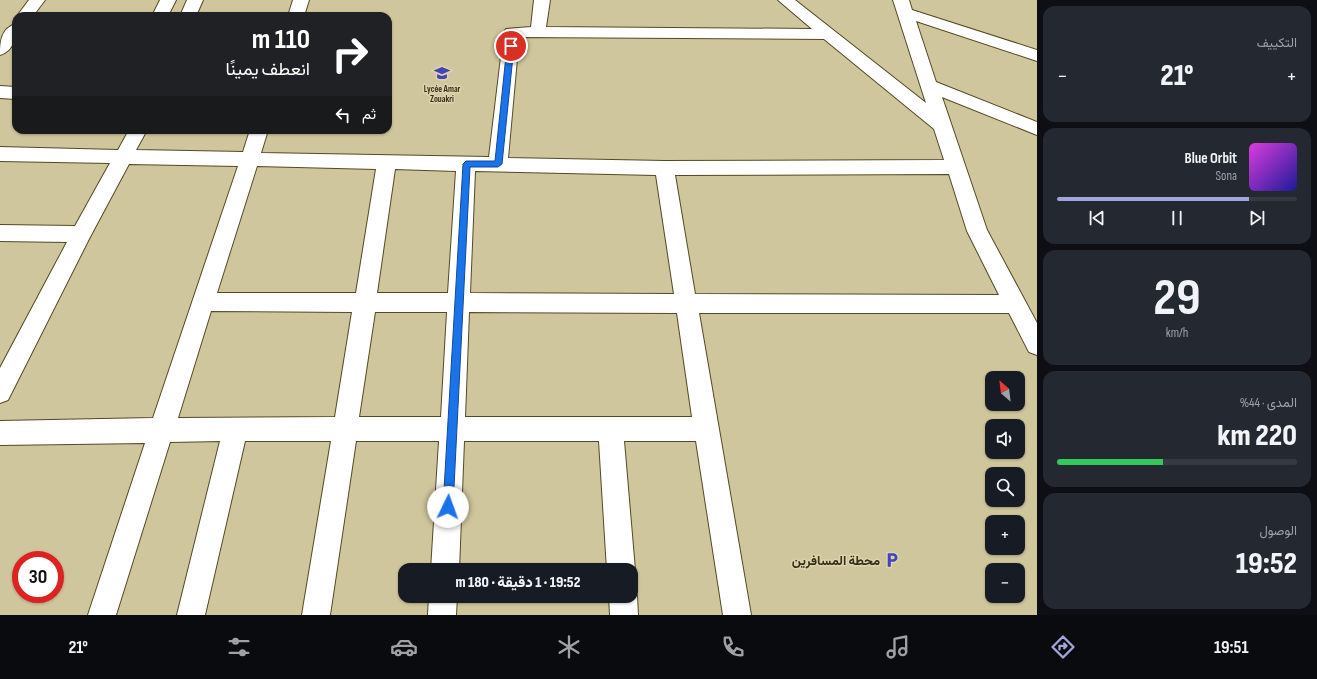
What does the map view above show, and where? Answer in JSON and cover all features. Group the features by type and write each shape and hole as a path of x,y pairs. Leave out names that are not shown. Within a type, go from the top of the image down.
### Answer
{"street":[{"path":"28,12 37,0"},
{"path":"162,12 168,0"},
{"path":"190,12 195,0"},
{"path":"297,12 301,0"},
{"path":"538,32 542,0"},
{"path":"784,1 828,34 943,126"},
{"path":"904,6 1037,56"},
{"path":"904,6 977,231 1037,345"},
{"path":"498,164 512,32 828,34"},
{"path":"0,50 12,34"},
{"path":"930,86 1037,129"},
{"path":"0,92 12,93"},
{"path":"0,392 81,234 136,134"},
{"path":"102,615 258,134"},
{"path":"0,154 664,168 956,167"},
{"path":"316,615 387,162"},
{"path":"445,563 466,164"},
{"path":"664,168 737,615"},
{"path":"0,233 81,234"},
{"path":"203,302 1016,304"},
{"path":"610,428 620,563"},
{"path":"0,432 235,429 706,428"},
{"path":"191,615 235,429"},
{"path":"442,615 443,603"},
{"path":"623,603 624,615"}],"place":[{"name":"Lycée Amar Zouakri","path":"442,73"},
{"name":"محطة المسافرين","path":"892,560"}],"route":[{"path":"448,507 466,164 498,164 511,46"}]}
